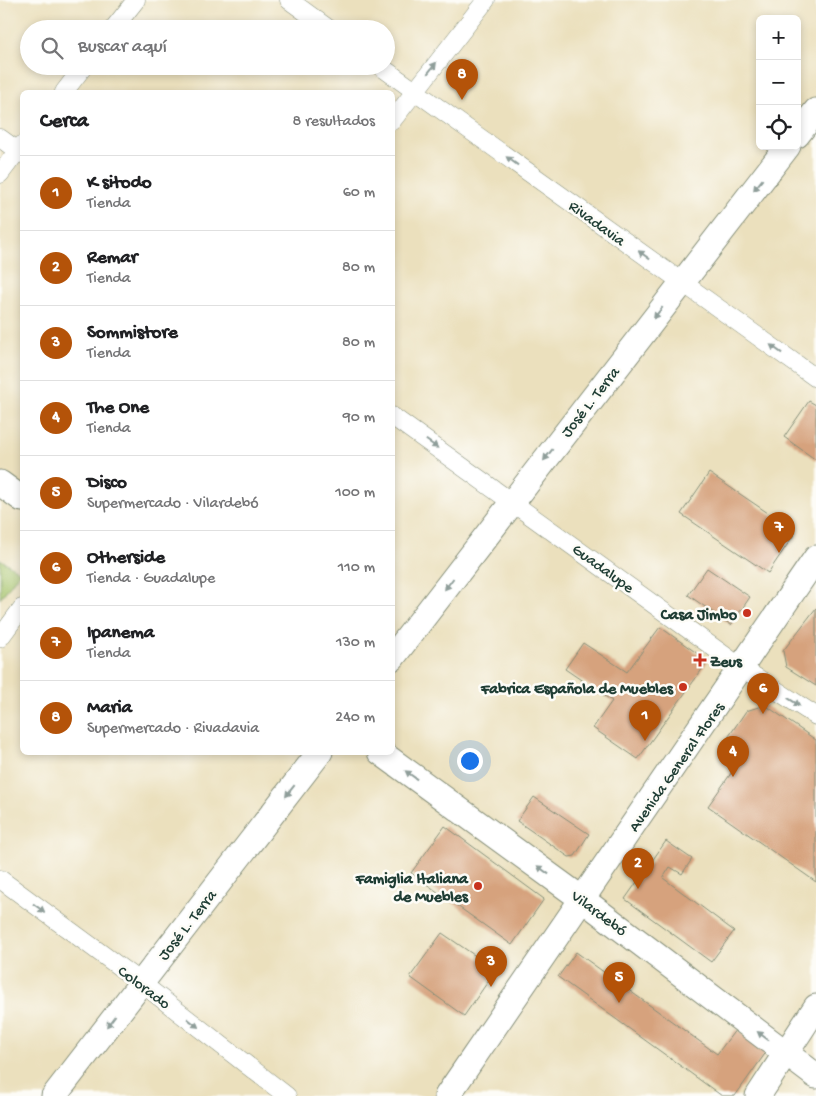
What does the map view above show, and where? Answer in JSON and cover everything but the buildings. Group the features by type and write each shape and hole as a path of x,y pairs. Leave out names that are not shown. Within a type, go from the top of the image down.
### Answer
{"street":[{"path":"120,20 136,0"},
{"path":"289,0 316,20"},
{"path":"395,117 486,0"},
{"path":"66,90 77,75"},
{"name":"Rivadavia","path":"392,75 816,378"},
{"path":"801,129 816,111"},
{"path":"0,138 20,149"},
{"name":"José L. Terra","path":"395,654 785,150"},
{"path":"0,174 20,151"},
{"name":"Guadalupe","path":"395,418 742,668 816,716"},
{"path":"0,483 20,498"},
{"name":"Avenida General Flores","path":"447,1096 816,558"},
{"path":"0,638 20,611"},
{"name":"José L. Terra","path":"54,1096 140,982 318,755"},
{"name":"Vilardebó","path":"384,755 582,899 816,1076"},
{"name":"Colorado","path":"0,879 140,982 287,1096"},
{"path":"758,1096 816,1007"}],"green space":[{"path":"0,559 20,572 0,599"}],"place":[{"name":"Maria","path":"462,100"},
{"name":"Ipanema","path":"779,553"},
{"name":"Casa Jimbo","path":"747,613"},
{"name":"Zeus","path":"700,660"},
{"name":"Fabrica Española de Muebles","path":"683,687"},
{"name":"Otherside","path":"763,714"},
{"name":"K sitodo","path":"645,741"},
{"name":"The One","path":"733,777"},
{"name":"Famiglia Italiana de Muebles","path":"478,886"},
{"name":"Remar","path":"638,889"},
{"name":"Sommistore","path":"491,987"},
{"name":"Disco","path":"619,1003"}]}
